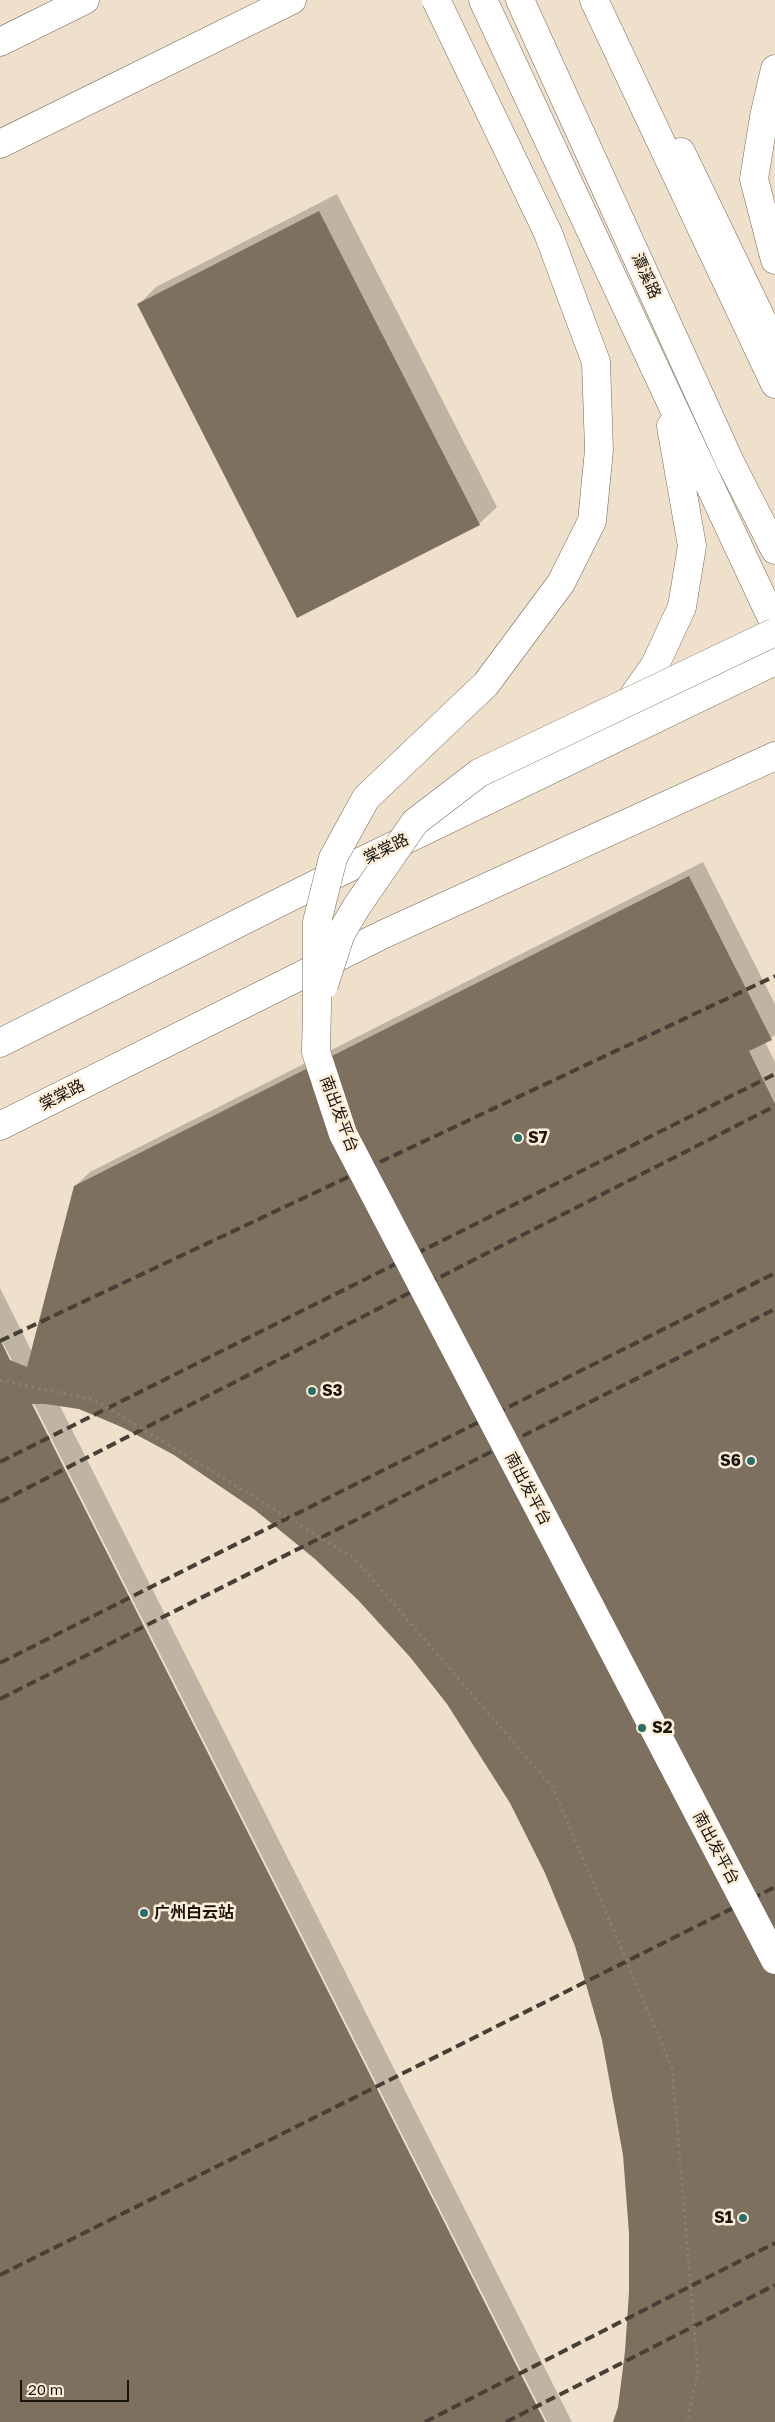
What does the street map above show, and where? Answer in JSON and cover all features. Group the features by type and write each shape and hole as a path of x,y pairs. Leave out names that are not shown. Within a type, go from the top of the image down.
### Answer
{"street":[{"path":"0,42 85,0"},
{"path":"0,144 292,0"},
{"name":"南出发平台","path":"436,0 548,233 596,362 599,450 592,521 561,583 486,684 366,798 333,858 317,922 316,1052 342,1134 775,1960"},
{"path":"483,0 775,625"},
{"name":"潭溪路","path":"520,0 730,462 775,550"},
{"path":"594,0 775,384"},
{"path":"606,0 775,347"},
{"path":"775,70 764,117 754,179 775,260"},
{"path":"598,746 655,665 682,607 692,546 665,392"},
{"path":"317,1006 341,933 357,906 415,822 479,773 775,632"},
{"name":"棠棠路","path":"0,1043 362,861 775,661"},
{"name":"棠棠路","path":"0,1126 384,934 775,756"}],"path":[{"path":"0,1380 95,1400 354,1558 553,1788 672,2068 698,2371 687,2422"}],"building":[{"path":"319,211 480,525 297,618 137,304"},
{"path":"689,876 772,1040 749,1051 775,1104 775,2422 613,2422 618,2407 625,2351 629,2292 629,2233 623,2155 602,2040 575,1946 545,1873 510,1803 447,1704 411,1658 358,1600 315,1559 255,1510 174,1455 124,1428 79,1409 32,1404 545,2422 0,2422 0,1339 10,1360 27,1367 74,1186"}],"railway":[{"path":"0,1341 775,976"},
{"path":"0,1462 775,1074"},
{"path":"0,1502 775,1106"},
{"path":"0,1663 775,1273"},
{"path":"0,1699 775,1309"},
{"path":"0,2275 775,1887"},
{"path":"425,2422 775,2243"},
{"path":"506,2422 775,2285"}],"place":[{"name":"S7","path":"518,1138"},
{"name":"S3","path":"312,1391"},
{"name":"S6","path":"751,1461"},
{"name":"S2","path":"642,1728"},
{"name":"广州白云站","path":"144,1913"},
{"name":"S1","path":"743,2218"}]}
